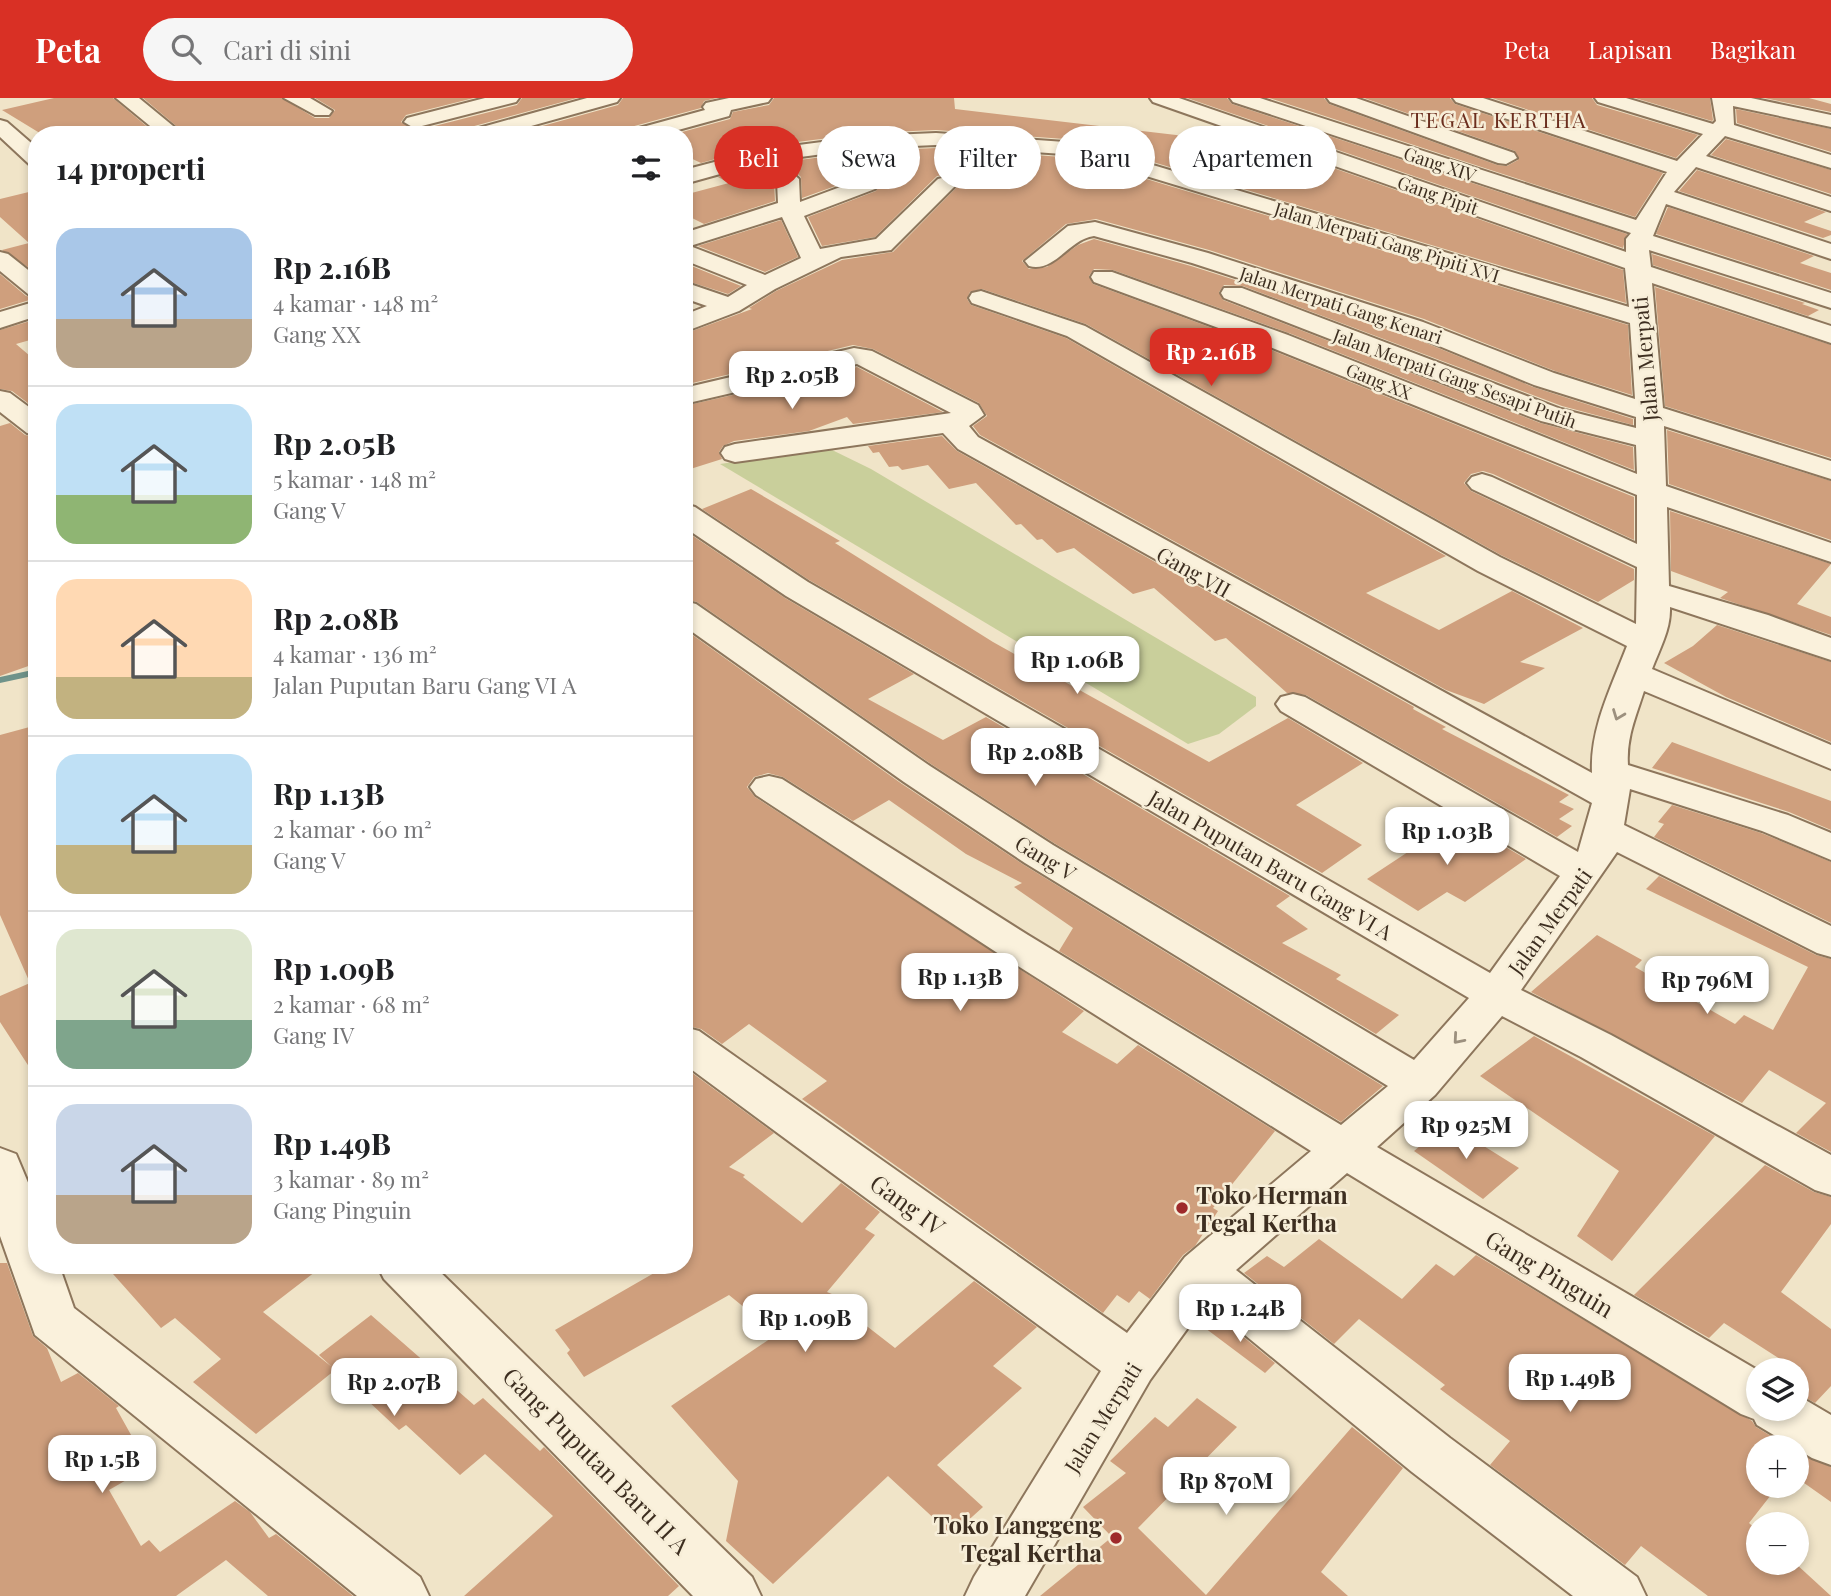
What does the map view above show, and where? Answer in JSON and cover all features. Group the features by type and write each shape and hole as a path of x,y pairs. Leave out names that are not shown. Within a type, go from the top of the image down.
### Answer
{"street":[{"path":"127,98 163,126"},
{"path":"294,98 322,111"},
{"path":"429,126 395,113 442,98"},
{"path":"414,122 509,98"},
{"path":"508,126 610,98"},
{"path":"695,98 718,110 736,126"},
{"path":"665,126 761,98"},
{"name":"Gang Pipit","path":"1160,98 1650,232"},
{"name":"Gang XIV","path":"1240,98 1650,232"},
{"path":"1337,98 1524,165"},
{"path":"1463,98 1831,361"},
{"path":"1605,98 1722,114 1831,121"},
{"path":"1667,98 1722,114 1831,162"},
{"path":"1650,232 1722,114"},
{"path":"0,126 28,151"},
{"name":"Jalan Merpati Gang Pipiti XVI","path":"803,141 924,139 1079,149 1384,243 1650,232"},
{"name":"Jalan Merpati Gang Pipiti XVI","path":"693,172 714,161"},
{"path":"789,189 790,210 814,261"},
{"path":"693,238 852,189"},
{"path":"693,320 730,306 766,284 843,248 883,245 941,189"},
{"path":"1650,232 1831,204"},
{"path":"1650,232 1831,252"},
{"path":"1650,232 1831,301"},
{"path":"1650,232 1831,335"},
{"name":"Jalan Merpati","path":"995,1596 1132,1365 1202,1271 1419,1084 1496,995 1528,946 1584,873 1609,801 1609,751 1613,729 1654,619 1650,232"},
{"name":"Jalan Merpati Gang Sesapi Putih","path":"1037,261 1065,239 1192,278 1551,415 1650,426 1831,470"},
{"path":"693,256 766,284"},
{"path":"0,259 28,282"},
{"name":"Gang XX","path":"1103,277 1279,341 1717,516 1831,553"},
{"path":"693,292 730,306"},
{"path":"981,298 1076,331 1489,564 1641,659 1831,758"},
{"path":"0,320 28,311"},
{"path":"693,394 854,356 863,357 970,412 970,415 954,423 735,453"},
{"path":"0,398 28,420"},
{"name":"Gang VII","path":"954,423 958,434 968,443 1609,801"},
{"path":"1482,483 1654,577 1756,622 1831,650"},
{"name":"Jalan Puputan Baru Gang VI A","path":"693,519 797,589 1496,995 1596,1046 1831,1177"},
{"name":"Gang V","path":"693,617 916,774 1039,854 1419,1084"},
{"path":"1293,704 1584,873"},
{"name":"Gang Pinguin","path":"769,787 1037,960 1342,1149 1746,1390"},
{"path":"1609,801 1775,823 1831,848"},
{"path":"1609,801 1831,943"},
{"name":"Gang IV","path":"693,1048 1132,1365"},
{"path":"0,1166 28,1247"},
{"path":"1202,1271 1431,1455 1617,1596"},
{"path":"37,1274 53,1320 400,1596"},
{"name":"Gang Puputan Baru II A","path":"410,1274 732,1596"},
{"path":"1797,1421 1831,1441"}],"green space":[{"path":"828,448 871,469 1256,697 1256,706 1219,734 1188,744 720,464"}],"building":[{"path":"54,98 113,98 146,126 28,126 2,110"},
{"path":"143,98 282,98 315,118 329,118 335,110 315,98 474,98 406,115 401,122 407,126 176,126"},
{"path":"522,98 577,98 474,126 435,126 517,105"},
{"path":"623,98 717,98 704,101 701,108 634,126 542,126 618,105"},
{"path":"774,98 954,98 955,109 1100,126 1055,126 1055,138 1041,137 1041,126 934,126 934,130 920,131 920,126 817,126 817,140 803,141 803,126 714,126 714,159 701,163 693,159 693,129 730,119 733,112 769,105"},
{"path":"1187,98 1227,98 1232,104 1299,126 1268,126"},
{"path":"1269,98 1324,98 1329,104 1497,165 1507,166 1518,160 1515,151 1364,98 1450,98 1455,104 1663,173 1635,217"},
{"path":"1492,98 1592,98 1597,105 1698,135 1676,158"},
{"path":"1635,98 1710,98 1713,120 1712,121"},
{"path":"1764,98 1809,98 1831,104 1831,112"},
{"path":"1736,109 1831,129 1831,152 1737,123"},
{"path":"1155,132 1169,134 1169,167 1155,163"},
{"path":"1337,139 1627,234 1623,248 1337,150"},
{"path":"1726,139 1831,170 1831,194 1711,155"},
{"path":"934,148 934,179 875,237 822,246 808,217 876,191 920,189 920,149"},
{"path":"1041,155 1055,156 1055,189 1155,189 1155,182 1169,186 1169,189 1179,189 1628,325 1632,395 1555,371 1424,319 1209,250 1096,219 1066,224 1022,261 1029,269 1047,267 1078,245 1094,239 1191,266 1404,334 1533,387 1633,419 1633,425 1562,406 1243,286 1224,285 1219,292 1223,300 1540,423 1633,447 1634,470 1289,333 1113,270 1094,269 1089,276 1093,284 1269,349 1634,497 1634,540 1493,474 1483,471 1471,474 1464,483 1471,491 1634,569 1634,580 1598,602 1501,555 1086,324 982,289 970,292 967,299 971,305 1066,338 1446,556 1366,593 1439,630 1512,591 1583,628 1520,662 1545,668 1484,704 1446,690 980,435 973,426 987,416 979,403 873,349 853,345 693,383 693,331 752,309 749,308 776,291 842,260 893,252 955,189 1041,189"},
{"path":"817,158 817,189 827,189 802,198 803,189 803,160"},
{"path":"1337,169 1623,270 1626,303 1243,189 1337,189"},
{"path":"1697,170 1826,212 1804,222 1831,231 1831,235 1823,238 1679,191"},
{"path":"714,187 774,189 775,201 704,224 693,218 693,193"},
{"path":"28,192 28,242 0,217 0,199"},
{"path":"1668,207 1814,256 1800,263 1831,273 1831,290 1656,234"},
{"path":"781,220 798,257 765,272 698,246"},
{"path":"28,243 28,267 2,250"},
{"path":"1652,254 1805,303 1802,304 1819,310 1808,316 1653,265"},
{"path":"693,267 741,286 728,294 693,283"},
{"path":"0,274 28,296 28,300 0,309"},
{"path":"1655,287 1831,345 1831,458 1665,406"},
{"path":"28,322 28,341 16,344 28,354 28,403 12,391 0,389 0,330"},
{"path":"857,367 943,412 853,424 847,417 809,431 734,441 723,446 719,452 722,459 693,468 693,404"},
{"path":"10,423 28,436 28,666 0,676 0,426"},
{"path":"1667,430 1831,481 1831,540 1669,484"},
{"path":"942,436 957,451 1414,707 1413,709 1446,727 1442,729 1569,795 1559,802 1574,809 1559,819 1572,826 1557,837 1306,695 1287,693 1226,638 1215,641 1154,588 1133,594 1074,548 1057,553 1042,539 1037,540 1021,524 1016,525 976,483 949,489 928,465 902,470 898,466 889,467 879,452 873,453 868,446"},
{"path":"751,489 840,541 835,543 993,642 1209,762 1288,718 1363,763 1296,805 1362,845 1322,873 809,580 702,509"},
{"path":"1670,511 1831,564 1797,604 1831,617 1831,635 1720,598 1728,592 1671,571"},
{"path":"693,536 785,598 914,674 868,699 943,740 986,717 1290,896 1276,906 1308,929 1282,943 1341,975 1336,979 1399,1015 1376,1034 1054,843 931,764 693,601"},
{"path":"1717,625 1831,662 1831,742 1726,697 1664,663 1693,646"},
{"path":"693,635 902,784 1024,865 1383,1086 1341,1122 1059,951 1073,928 1014,887 1022,883 966,854 889,800 853,821 783,777 768,773 754,777 747,787 755,797 1084,1011 1062,1032 1117,1064 1138,1045 1275,1131 1213,1208 1218,1211 1195,1246 1183,1255 1150,1299 1139,1291 1129,1303 1117,1295 1103,1313 802,1099 827,1081 749,1024 722,1044 701,1029 693,1027"},
{"path":"28,727 28,978 0,915 0,735"},
{"path":"1672,742 1831,801 1831,830 1789,812 1652,768"},
{"path":"1672,805 1761,833 1831,862 1831,923 1654,837 1664,824 1658,822"},
{"path":"1458,819 1526,859 1465,902 1447,892 1418,911 1367,879"},
{"path":"1659,876 1816,955 1831,959 1831,1152 1796,1133 1826,1103 1769,1070 1742,1103 1531,992 1597,935 1642,960 1635,967 1735,1024 1744,1015 1773,1030 1808,967 1646,889"},
{"path":"28,984 28,1065 0,1022 0,996"},
{"path":"1534,1036 1715,1136 1612,1261 1577,1236 1619,1171 1480,1076"},
{"path":"693,1074 774,1133 729,1167 745,1175 743,1177 802,1223 841,1183 880,1212 865,1229 875,1235 827,1292 851,1302 846,1310 895,1348 974,1281 1037,1327 993,1366 1022,1388 937,1465 983,1507 952,1535 888,1476 773,1584 726,1541 738,1481 671,1406 777,1334 729,1295 584,1377 567,1353 570,1350 555,1330 652,1274 693,1274"},
{"path":"1447,1123 1519,1168 1483,1199 1414,1151"},
{"path":"1765,1165 1814,1192 1831,1197 1831,1224 1781,1292 1831,1329 1831,1386 1815,1403 1809,1400 1809,1358 1778,1358 1724,1323 1709,1338 1634,1295"},
{"path":"1319,1239 1402,1299 1436,1264 1454,1276 1476,1255 1746,1417 1746,1421 1752,1421 1756,1427 1769,1435 1746,1435 1746,1498 1769,1498 1758,1512 1746,1512 1746,1575 1808,1575 1831,1596 1708,1596 1641,1546 1625,1565 1490,1465 1510,1441 1440,1389 1445,1385 1359,1319 1334,1344 1244,1273 1267,1256 1284,1267"},
{"path":"0,1263 7,1263 33,1336 47,1348 61,1382 78,1373 119,1406 116,1408 149,1467 109,1490 141,1546 149,1540 160,1552 235,1501 250,1512 269,1538 276,1534 353,1596 268,1596 226,1560 176,1596 0,1596"},
{"path":"113,1274 312,1274 263,1312 332,1367 319,1355 371,1315 474,1405 483,1398 540,1451 544,1447 679,1586 668,1596 464,1596 553,1516 485,1454 460,1475 406,1425 399,1430 335,1370 256,1434 193,1382 221,1359 175,1318 161,1328"},
{"path":"1218,1316 1275,1363 1265,1373 1205,1328"},
{"path":"1197,1398 1237,1427 1138,1528 1206,1595 1352,1427 1403,1468 1321,1572 1348,1596 1040,1596 1112,1537 1083,1507 1126,1473 1110,1461 1155,1417 1168,1427"},
{"path":"1809,1457 1831,1467 1831,1502 1809,1486"}],"waterway":[{"path":"0,680 28,674"}],"place":[{"name":"Toko Herman Tegal Kertha","path":"1182,1208"},
{"name":"Toko Langgeng Tegal Kertha","path":"1116,1538"}],"district":[{"name":"TEGAL KERTHA","path":"1499,119"}]}
